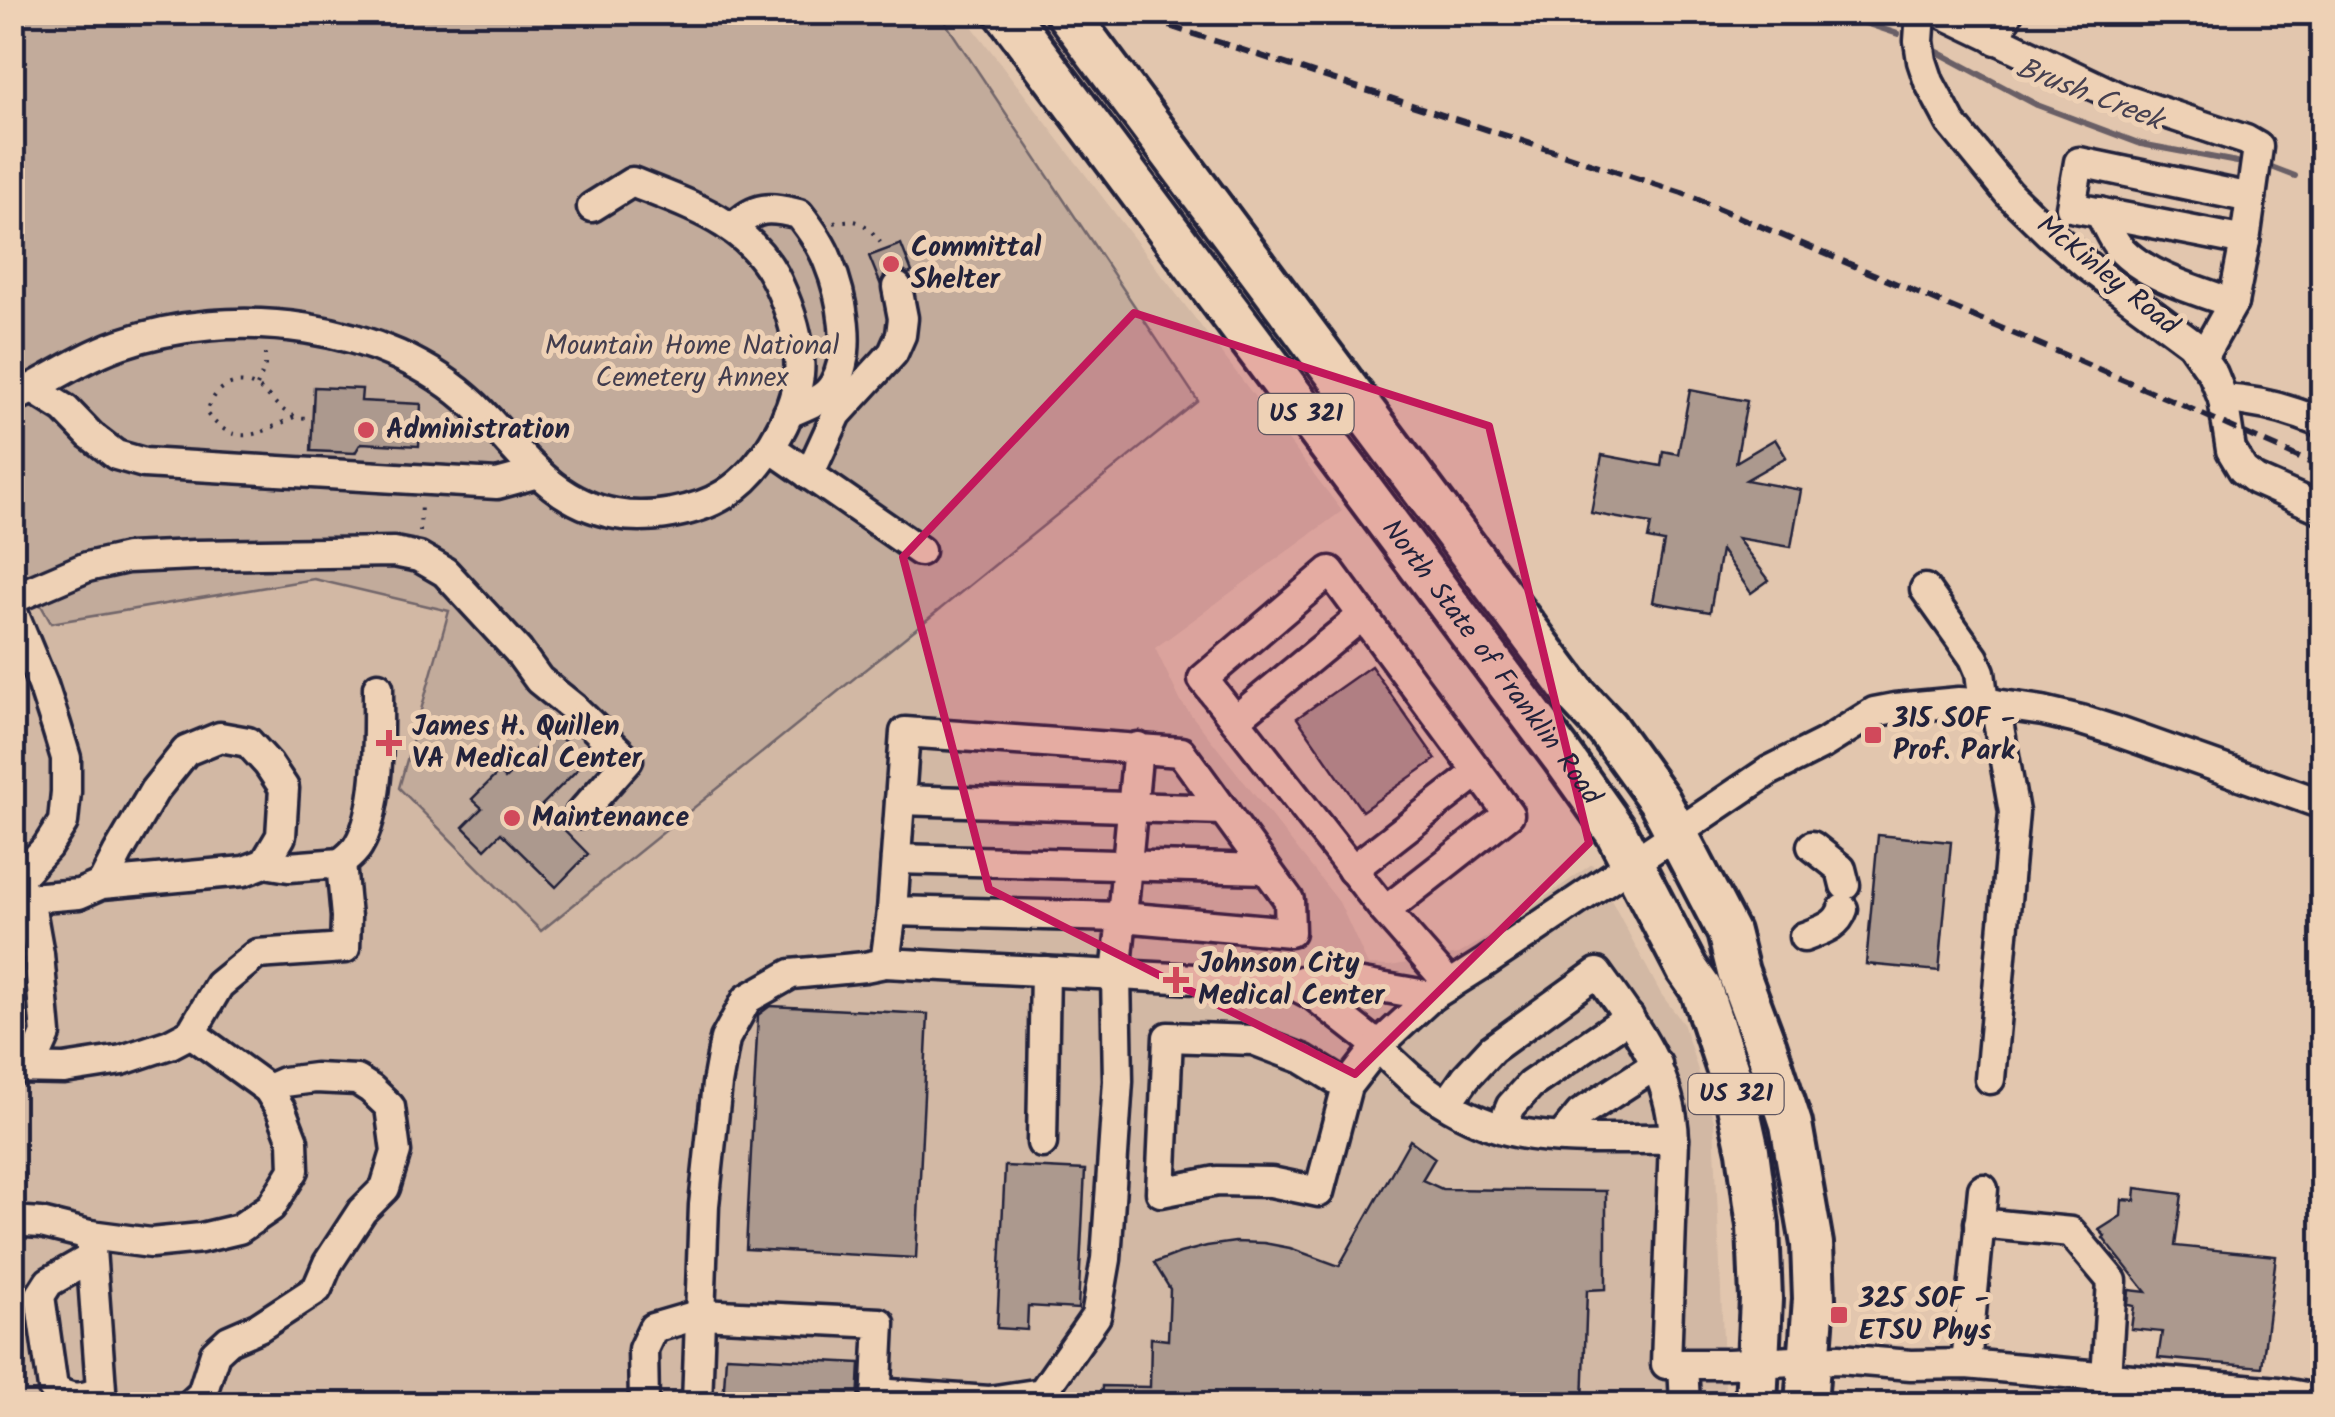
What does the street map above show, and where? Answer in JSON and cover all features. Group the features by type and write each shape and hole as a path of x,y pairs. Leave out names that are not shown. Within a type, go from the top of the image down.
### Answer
{"highway":[{"name":"North State of Franklin Road","path":"1004,12 1562,756 1633,862 1687,970 1701,989 1734,1088 1758,1226 1761,1299 1756,1404"},
{"name":"North State of Franklin Road","path":"1066,12 1576,695 1606,728 1659,800 1677,833 1728,932 1791,1124 1812,1244 1814,1298 1806,1404"}],"street":[{"name":"McKinley Road","path":"1921,12 1919,41 1929,82 1951,123 2008,194 2085,264 2191,342 2223,399 2231,450 2243,470 2256,480 2322,510"},
{"path":"1996,40 2008,12"},
{"path":"1953,15 1996,40 2120,98 2258,147 2233,303 2202,358"},
{"path":"2245,242 2072,206 2079,162 2251,198"},
{"path":"22,394 118,345 158,334 249,323 301,328 365,342 416,364 474,406 550,485 582,504 615,514 646,516 690,508 726,494 765,458 793,402 799,372 797,339 789,307 759,250 734,228 710,215 632,182 592,207"},
{"path":"734,228 745,216 770,207 799,214 828,260 846,335 840,370 833,386 816,401 788,413"},
{"path":"2100,212 2119,247 2144,266 2233,303"},
{"path":"809,474 837,414 894,353 903,318 898,288"},
{"path":"22,394 65,409 116,455 144,463 497,484 538,472"},
{"path":"2223,399 2260,402 2322,423"},
{"path":"1336,454 1376,426"},
{"path":"770,448 920,552"},
{"path":"12,599 87,566 126,558 359,552 419,557 445,572 488,616 539,680 628,760 580,814"},
{"path":"1385,912 1509,814 1330,571 1203,679 1385,912 1441,991"},
{"path":"1925,589 1980,672 2014,812 1990,1080"},
{"path":"12,610 66,758 62,822 19,888"},
{"path":"1235,720 1363,615"},
{"path":"19,888 79,894 102,884 244,871 265,863 289,867 332,864 356,851 370,808 378,739 378,687"},
{"path":"1347,1086 1303,1059 1253,1040 1168,1036 1162,1192 1218,1182 1271,1182 1319,1192 1347,1086 1378,1046 1441,991 1769,772 1874,712 1927,705 1989,704 2081,720 2322,804"},
{"path":"885,963 906,732 1181,752 1289,900 1290,932 1122,917 892,911"},
{"path":"102,884 154,791 186,752 220,736 248,742 284,788 280,836 265,863"},
{"path":"644,1404 642,1349 654,1328 701,1314 880,1322 876,1399 989,1400 1042,1393 1096,1316 1106,1260 1118,1081 1116,976 1138,747"},
{"path":"1352,870 1478,772"},
{"path":"900,800 1224,810"},
{"path":"1804,937 1830,927 1840,918 1844,897 1841,869 1812,846"},
{"path":"896,859 1266,869"},
{"path":"17,1068 64,1070 122,1060 170,1044 192,1032 219,984 257,954 345,948 346,917 332,864"},
{"path":"17,1068 38,1052 46,1034 38,954 19,888"},
{"path":"697,1404 704,1205 725,1039 747,999 791,974 885,963 1292,984 1316,976 1441,991"},
{"path":"1042,1144 1045,972"},
{"path":"1447,1104 1492,1048 1598,973 1657,1064 1668,1094 1674,1139 1675,1364 1686,1404"},
{"path":"1292,984 1313,995 1378,1046 1428,1093 1464,1114 1518,1132 1674,1139"},
{"path":"1502,1128 1511,1106 1530,1086 1629,1017"},
{"path":"12,1221 41,1223 91,1247 151,1244 239,1229 270,1207 294,1170 293,1141 281,1110 268,1089 192,1032"},
{"path":"1562,1136 1580,1114 1657,1064"},
{"path":"192,1404 202,1394 214,1354 230,1340 259,1327 318,1289 328,1263 362,1212 385,1188 396,1152 390,1107 356,1080 316,1078 284,1082 268,1089"},
{"path":"1966,1364 1983,1189"},
{"path":"1980,1223 2071,1232 2112,1281 2106,1377"},
{"path":"1675,1364 1839,1359 1912,1365 1966,1364 2278,1392 2322,1400"}],"path":[{"path":"813,233 848,220 868,225 882,246"},
{"path":"256,386 264,367 266,324"},
{"path":"294,416 258,435 244,436 227,432 207,414 217,390 228,384 248,383 281,409 294,416 313,418"},
{"path":"419,557 422,480"}],"highlighted area":[{"path":"1134,313 1489,426 1589,843 1355,1074 989,889 903,557"}],"shaded area":[{"name":"James H. Quillen VA Medical Center","path":"12,13 962,13 1342,511 1155,648 1181,702 1339,902 1368,965 1390,966 1459,954 1592,864 1661,994 1683,1023 1714,1121 1724,1404 13,1404"}],"green space":[{"name":"Mountain Home National Cemetery Annex","path":"12,13 939,13 1198,401 541,931 399,788 449,611 314,579 51,623 13,556"}],"building":[{"name":"Committal Shelter","path":"901,244 912,272 893,270 880,283 869,256"},
{"name":"Administration","path":"314,387 362,389 361,401 421,404 419,446 361,443 355,453 311,451"},
{"path":"1690,390 1747,401 1736,462 1775,439 1786,457 1746,480 1801,490 1791,547 1737,538 1769,580 1751,593 1721,550 1710,612 1653,602 1664,542 1648,539 1651,524 1591,513 1602,455 1661,466 1663,451 1678,454"},
{"path":"1371,666 1436,759 1362,811 1297,718"},
{"name":"Maintenance","path":"554,731 585,762 541,806 588,854 556,887 501,833 485,849 463,827 482,808 472,799 499,772 505,779"},
{"path":"1878,835 1951,842 1939,971 1866,964"},
{"path":"22,982 28,1026 12,1028 12,983"},
{"path":"770,1006 928,1014 916,1258 746,1249 758,1015"},
{"path":"1410,1140 1435,1158 1422,1180 1442,1189 1606,1191 1606,1289 1587,1290 1583,1404 1101,1404 1102,1386 1150,1387 1151,1338 1168,1340 1170,1289 1154,1263 1207,1246 1235,1242 1290,1248 1339,1266"},
{"path":"1005,1166 1085,1170 1078,1309 1028,1306 1027,1330 997,1328"},
{"path":"2136,1188 2182,1194 2175,1246 2276,1256 2262,1367 2158,1358 2162,1332 2131,1329 2134,1306 2128,1305 2129,1290 2146,1292 2099,1230 2121,1216 2122,1200 2135,1201"},
{"path":"726,1356 860,1363 858,1404 723,1404"}],"waterway":[{"name":"Brush Creek","path":"1832,12 1898,34"},
{"name":"Brush Creek","path":"1932,49 2037,105 2141,144 2237,162"},
{"name":"Brush Creek","path":"2269,166 2295,176"}],"railway":[{"path":"1126,12 1682,193 2322,468"}],"place":[{"name":"Committal Shelter","path":"891,264"},
{"name":"Administration","path":"366,430"},
{"name":"315 SOF - Prof. Park","path":"1873,735"},
{"name":"James H. Quillen VA Medical Center","path":"389,743"},
{"name":"Maintenance","path":"512,818"},
{"name":"Johnson City Medical Center","path":"1176,980"},
{"name":"325 SOF - ETSU Phys","path":"1839,1315"}]}
